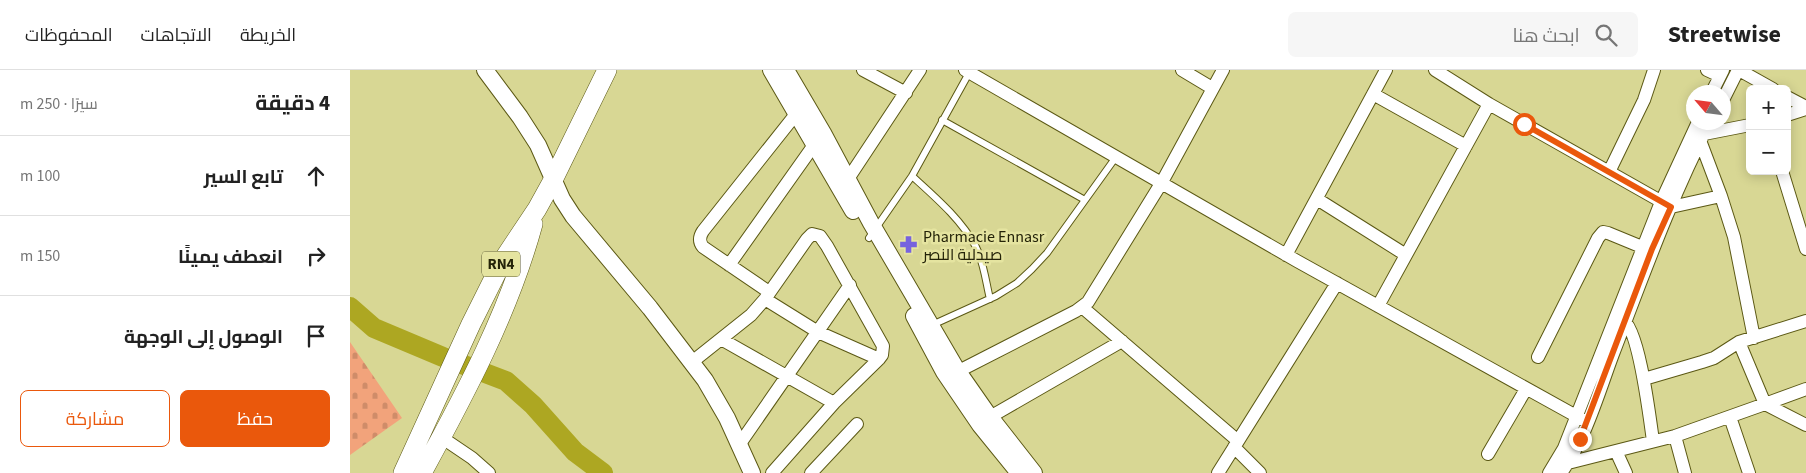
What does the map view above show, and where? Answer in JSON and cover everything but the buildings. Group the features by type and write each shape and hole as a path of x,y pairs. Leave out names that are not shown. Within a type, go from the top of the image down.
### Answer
{"main road":[{"name":"RN4","path":"403,473 471,324 503,260 538,209 606,70"},
{"name":"RN4","path":"422,473 454,415 492,332 522,262 538,209"}],"street":[{"path":"484,70 534,138 553,180 573,216 650,308 692,362 716,398 752,473"},
{"path":"864,70 906,93"},
{"path":"848,179 920,70"},
{"path":"1182,70 1212,88"},
{"path":"952,374 1082,307 1095,292 1162,182 1221,70"},
{"path":"1286,255 1386,70"},
{"path":"1435,70 1452,74 1490,104 1666,204 1721,196"},
{"path":"1610,172 1644,100 1654,70"},
{"path":"1707,70 1722,73 1716,85"},
{"path":"1731,85 1739,70 1766,85"},
{"path":"776,71 796,114 814,145 932,325 952,374 990,417 1019,473"},
{"path":"776,71 848,179 872,234 952,374 1003,444 1034,473"},
{"path":"967,71 1286,255 1582,420"},
{"path":"1373,94 1466,146"},
{"path":"1791,99 1806,108"},
{"path":"1378,306 1490,104"},
{"path":"1791,114 1806,108"},
{"path":"796,114 701,234 700,240 703,247 729,264 767,296 818,332 879,360"},
{"path":"1731,128 1746,126"},
{"path":"1703,130 1734,237 1754,338"},
{"path":"1559,468 1582,420 1620,318 1642,247 1703,130"},
{"path":"1620,318 1652,249 1666,204 1703,130"},
{"path":"729,264 814,145"},
{"path":"1783,175 1806,249"},
{"path":"1317,199 1406,255"},
{"path":"1538,357 1598,238 1603,232 1642,247"},
{"path":"692,362 751,315 767,296 805,241 812,234 815,233 820,236 850,285 883,346 882,355 834,403 772,473"},
{"path":"1218,473 1337,283"},
{"path":"739,445 850,285"},
{"path":"1082,307 1236,444 1260,473"},
{"path":"1620,318 1631,332 1644,379 1654,441"},
{"path":"1644,379 1714,358 1739,342 1806,321"},
{"path":"721,339 834,403"},
{"path":"990,417 1122,341"},
{"path":"1739,342 1765,404 1806,425"},
{"path":"1488,454 1526,389"},
{"path":"1559,468 1675,436 1806,389"},
{"path":"1730,417 1751,472"},
{"path":"811,473 857,424"},
{"path":"1675,436 1685,473"},
{"path":"441,437 472,458 489,473"},
{"path":"1616,451 1626,473"}],"lane":[{"path":"872,234 912,176 967,71"},
{"path":"942,120 1085,200"},
{"path":"932,325 990,299 1017,283 1032,270 1047,253 1116,156"},
{"path":"912,176 942,204 964,230 976,248 990,299"}],"green space":[{"path":"350,342 402,418 350,455"}],"waterway":[{"path":"350,307 374,328 506,381 533,405 575,452 603,473"}],"place":[{"name":"Pharmacie Ennasr صيدلية النصر","path":"909,245"}],"route":[{"path":"1524,124 1671,207 1652,249 1580,439"}]}
